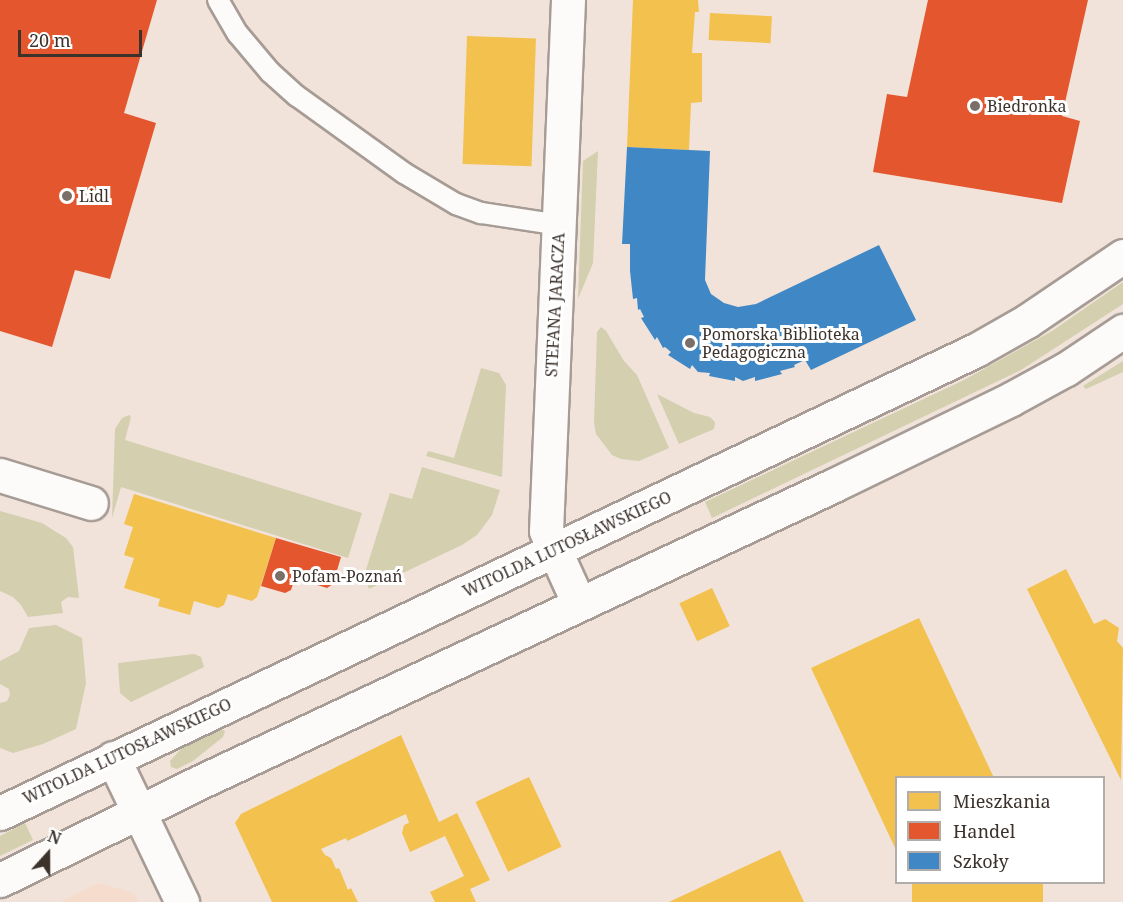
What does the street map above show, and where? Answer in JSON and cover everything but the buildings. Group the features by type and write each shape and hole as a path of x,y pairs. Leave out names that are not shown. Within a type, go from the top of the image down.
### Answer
{"main road":[{"name":"STEFANA JARACZA","path":"568,0 546,531 579,604"},
{"name":"WITOLDA LUTOSŁAWSKIEGO","path":"0,813 976,350 1027,321 1123,256"},
{"path":"0,880 139,811 1011,399 1066,369 1123,331"},
{"path":"0,475 91,503"},
{"path":"113,758 182,902"}],"lane":[{"path":"218,0 238,34 270,72 297,96 404,173 456,204 481,213 559,225"}],"shaded area":[{"path":"598,151 593,263 578,299 583,161"},
{"path":"1123,282 1123,304 1021,370 712,518 705,502 964,380 1052,331"},
{"path":"601,327 606,331 624,361 637,375 669,448 639,461 621,459 612,455 596,434 594,423 597,332"},
{"path":"1123,361 1123,372 1086,389 1083,386"},
{"path":"481,368 499,373 506,385 502,477 426,456 428,451 454,458"},
{"path":"657,394 694,413 710,417 715,422 714,429 679,444"},
{"path":"129,415 131,417 125,440 362,513 348,558 121,487 112,518 115,429 122,418"},
{"path":"422,467 500,490 492,515 477,535 462,545 369,589 364,576 390,493 412,499"},
{"path":"0,511 42,523 66,538 73,547 79,598 68,597 61,602 63,613 28,617 13,597 0,591"},
{"path":"56,625 82,638 86,683 76,729 43,744 13,753 0,748 0,703 7,701 10,695 9,689 0,684 0,661 19,651 29,628"},
{"path":"194,654 201,657 204,667 131,702 120,693 118,663"},
{"path":"220,729 225,731 223,737 193,761 177,769 171,767 170,761 183,747"},
{"path":"25,823 33,840 0,856 0,836"},
{"path":"99,883 134,893 138,902 60,902"}],"place":[{"name":"Biedronka","path":"975,106"},
{"name":"Lidl","path":"67,196"},
{"name":"Pomorska Biblioteka Pedagogiczna","path":"690,343"},
{"name":"Pofam-Poznań","path":"280,576"}]}
